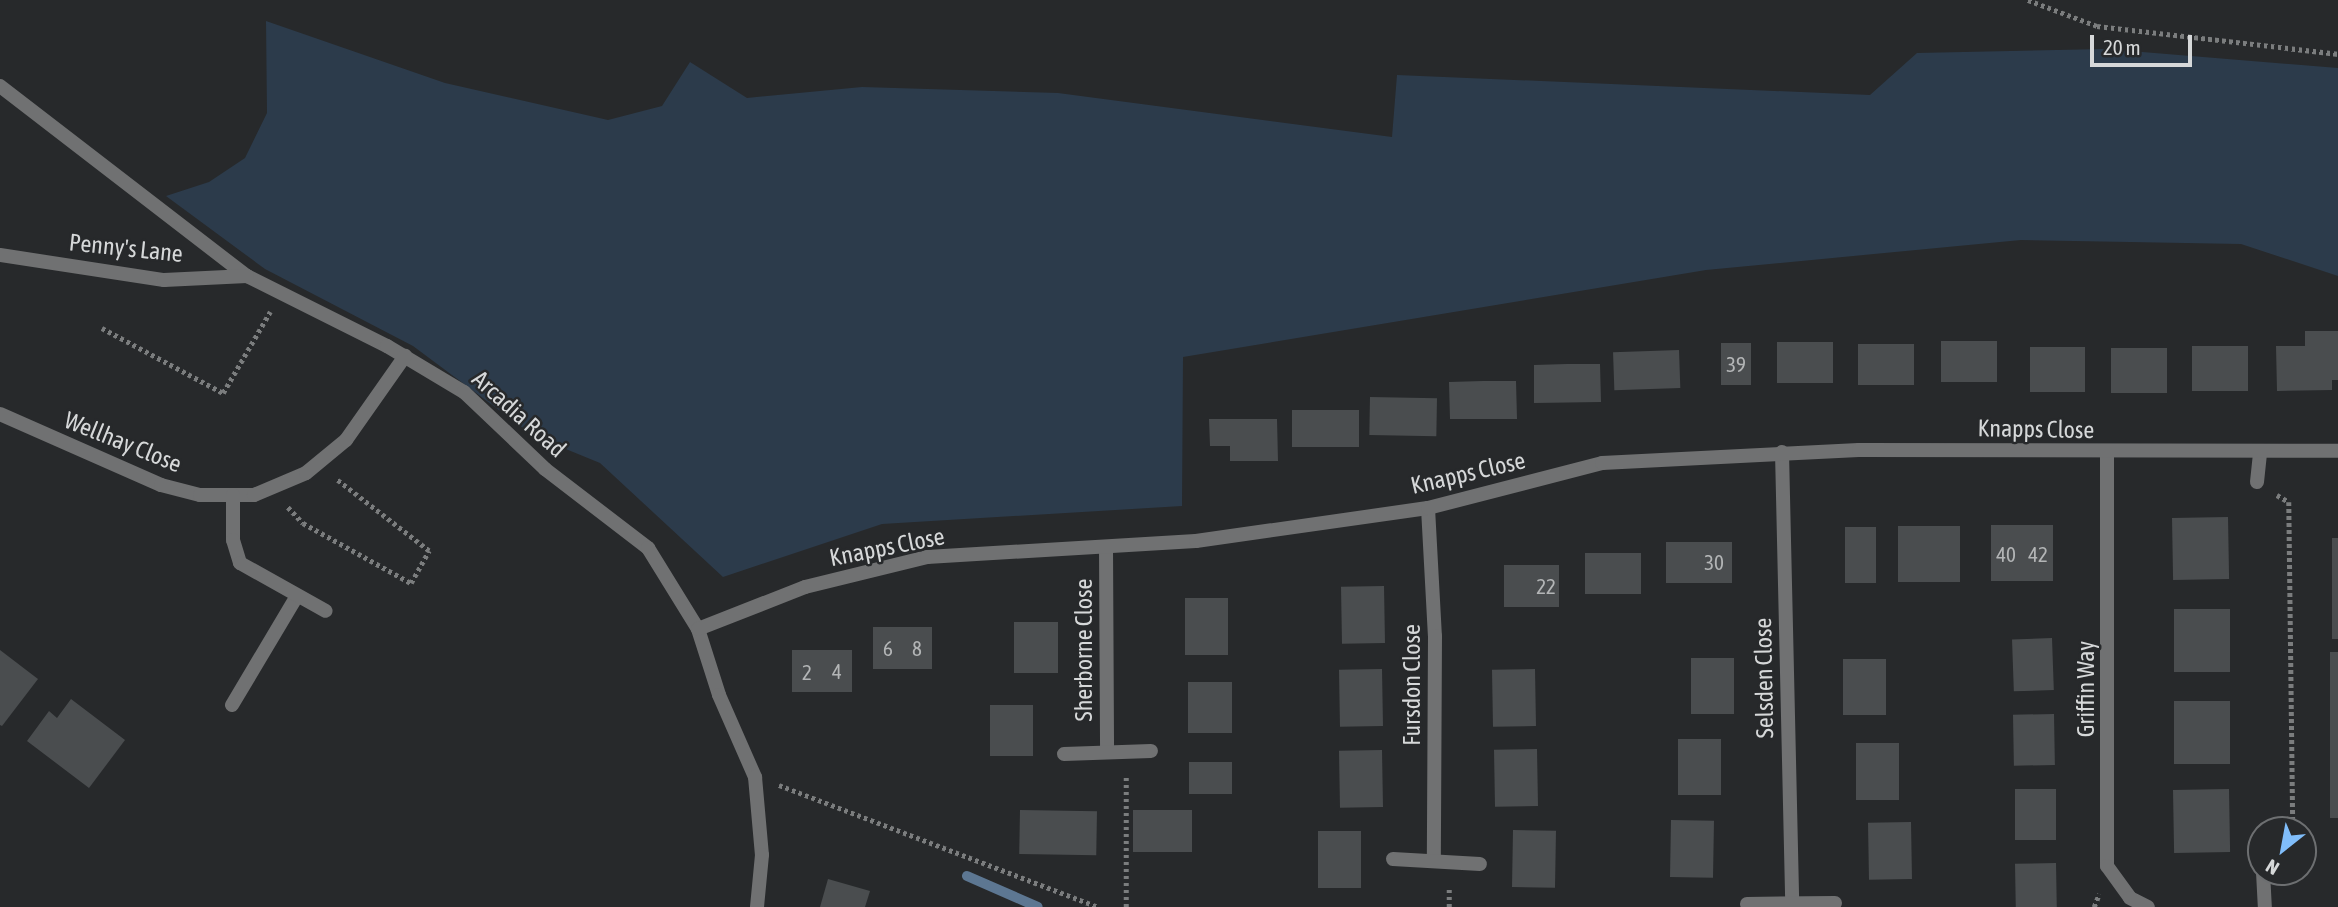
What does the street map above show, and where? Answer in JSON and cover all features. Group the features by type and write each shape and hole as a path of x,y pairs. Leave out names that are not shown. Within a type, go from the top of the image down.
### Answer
{"street":[{"name":"Arcadia Road","path":"0,86 247,276 405,356 464,392 545,469 648,548 698,629 719,695 755,777 762,855 757,907"},
{"name":"Penny's Lane","path":"0,255 164,280 247,276"},
{"name":"Wellhay Close","path":"0,414 162,485 200,495 254,495 317,464 346,439 405,356"},
{"path":"2257,482 2260,451"},
{"name":"Knapps Close","path":"698,629 806,587 926,557 1196,541 1428,508 1602,463 1782,452 2338,451"},
{"name":"Selsden Close","path":"1782,452 1792,904"},
{"name":"Griffin Way","path":"2107,452 2107,866 2130,898 2148,907"},
{"path":"233,495 233,540 240,563 326,611"},
{"name":"Fursdon Close","path":"1428,508 1436,636 1434,861"},
{"name":"Sherborne Close","path":"1106,547 1107,752"},
{"path":"232,705 297,596"},
{"name":"Sherborne Close","path":"1064,754 1151,751"},
{"path":"1393,859 1480,864"},
{"path":"2264,886 2265,907"},
{"path":"1747,904 1835,904"}],"path":[{"path":"2028,0 2097,26 2338,54"},
{"path":"102,328 223,393 281,293"},
{"path":"271,488 303,523 411,583 429,551 317,464"},
{"path":"2257,482 2289,502 2293,816"},
{"path":"1107,752 1126,771 1126,907"},
{"path":"755,777 1099,907"}],"shaded area":[{"path":"266,21 445,83 608,120 662,106 690,62 747,98 862,87 1058,93 1392,137 1397,75 1870,95 1917,53 2106,49 2338,68 2338,276 2241,244 2021,240 1706,270 1183,357 1182,506 882,524 723,577 600,463 534,436 413,346 265,269 166,196 209,182 245,158 267,113"}],"building":[{"path":"2305,331 2338,331 2338,380 2332,380 2332,390 2277,391 2276,346 2305,346"},
{"path":"1941,341 1997,341 1997,382 1941,382"},
{"path":"1777,342 1833,342 1833,383 1777,383"},
{"path":"1721,343 1751,343 1751,385 1721,385"},
{"path":"1858,344 1914,344 1914,385 1858,385"},
{"path":"2192,346 2248,346 2248,391 2192,391"},
{"path":"2030,347 2085,347 2085,392 2030,392"},
{"path":"2111,348 2167,348 2167,393 2111,393"},
{"path":"1679,350 1680,388 1614,390 1613,352"},
{"path":"1600,364 1601,402 1534,403 1534,365"},
{"path":"1516,381 1517,419 1450,419 1449,382"},
{"path":"1370,397 1437,398 1436,436 1369,435"},
{"path":"1292,410 1359,410 1359,447 1292,447"},
{"path":"1209,419 1277,419 1278,461 1230,461 1230,446 1210,446"},
{"path":"2228,517 2229,579 2173,580 2172,518"},
{"path":"1991,525 2053,525 2053,581 1991,581"},
{"path":"1898,526 1960,526 1960,582 1898,582"},
{"path":"1845,527 1876,527 1876,583 1845,583"},
{"path":"2332,538 2338,538 2338,639 2332,639"},
{"path":"1666,542 1732,542 1732,583 1666,583"},
{"path":"1585,553 1641,553 1641,594 1585,594"},
{"path":"1504,565 1559,565 1559,607 1504,607"},
{"path":"1384,586 1385,643 1342,644 1341,587"},
{"path":"1185,598 1228,598 1228,655 1185,655"},
{"path":"2174,609 2230,609 2230,672 2174,672"},
{"path":"1014,622 1058,622 1058,673 1014,673"},
{"path":"873,627 932,627 932,669 873,669"},
{"path":"2052,638 2054,690 2014,691 2012,639"},
{"path":"0,650 38,679 2,726 0,725"},
{"path":"792,650 852,650 852,692 792,692"},
{"path":"2330,652 2338,652 2338,818 2330,818"},
{"path":"1691,658 1734,658 1734,714 1691,714"},
{"path":"1843,659 1886,659 1886,715 1843,715"},
{"path":"1382,669 1383,726 1340,727 1339,670"},
{"path":"1535,669 1536,726 1493,727 1492,670"},
{"path":"1188,682 1232,682 1232,733 1188,733"},
{"path":"71,699 125,740 89,788 27,741 49,711 57,718"},
{"path":"2174,701 2230,701 2230,764 2174,764"},
{"path":"990,705 1033,705 1033,756 990,756"},
{"path":"2054,714 2055,765 2014,766 2013,715"},
{"path":"1678,739 1721,739 1721,795 1678,795"},
{"path":"1856,743 1899,743 1899,800 1856,800"},
{"path":"1537,749 1538,806 1495,807 1494,750"},
{"path":"1382,750 1383,807 1340,808 1339,751"},
{"path":"1189,762 1232,762 1232,794 1189,794"},
{"path":"2015,789 2056,789 2056,840 2015,840"},
{"path":"2229,789 2230,852 2174,853 2173,790"},
{"path":"1020,810 1097,811 1096,855 1019,854"},
{"path":"1133,810 1192,810 1192,852 1133,852"},
{"path":"1671,820 1714,821 1713,878 1670,877"},
{"path":"1911,822 1912,879 1869,880 1868,823"},
{"path":"1513,830 1556,831 1555,888 1512,887"},
{"path":"1318,831 1361,831 1361,888 1318,888"},
{"path":"2056,863 2057,907 2016,907 2015,864"},
{"path":"828,879 870,891 865,907 820,907"}],"waterway":[{"path":"967,876 1038,907"}]}
